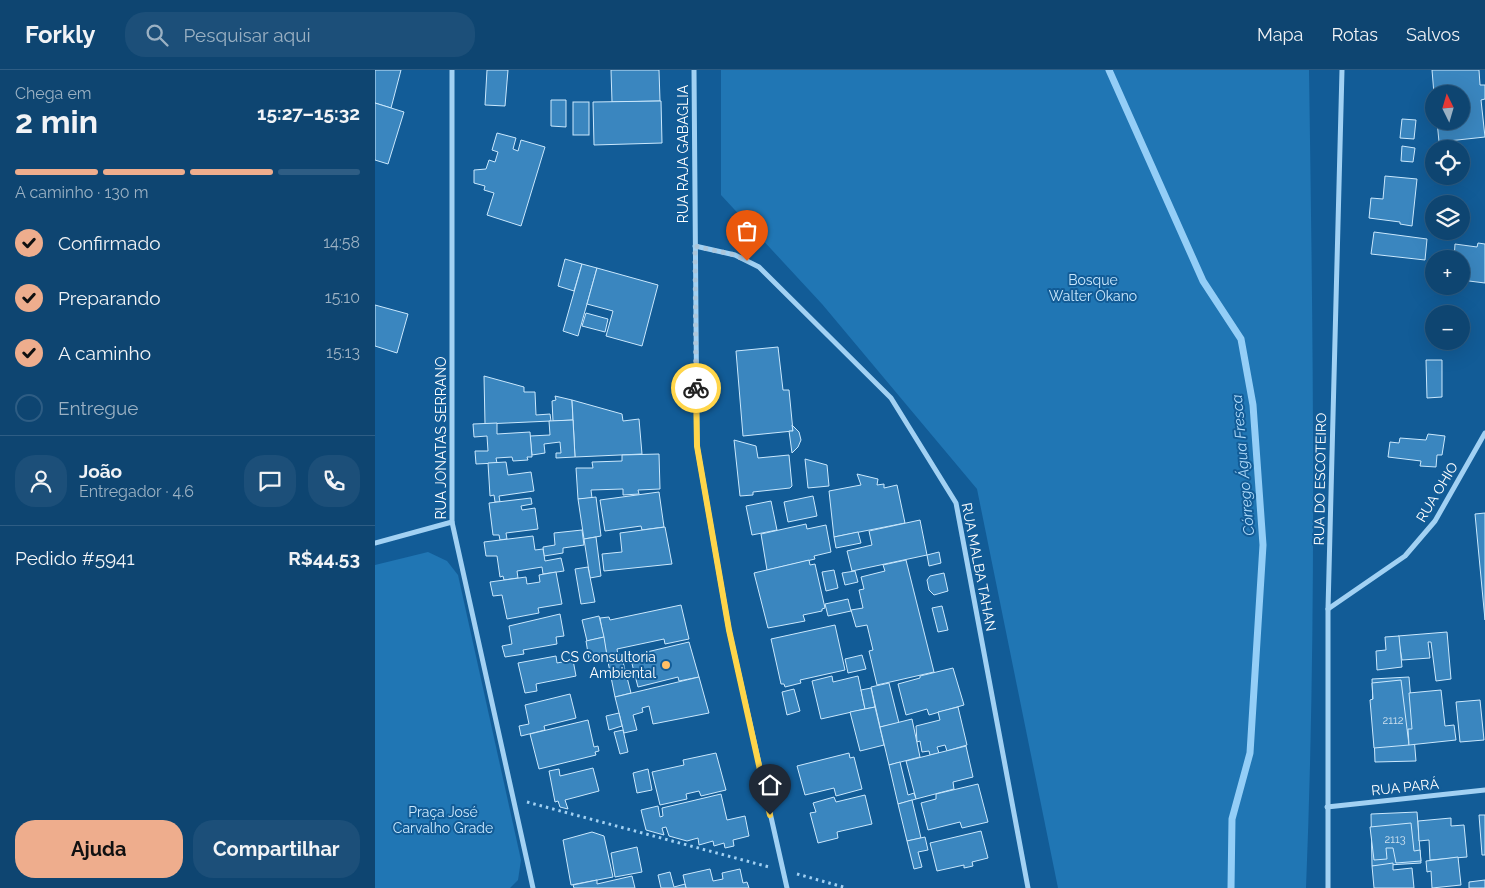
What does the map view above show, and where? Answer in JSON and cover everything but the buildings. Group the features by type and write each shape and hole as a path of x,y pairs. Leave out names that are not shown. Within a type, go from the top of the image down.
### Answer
{"street":[{"name":"RUA JONATAS SERRANO","path":"452,70 452,522 533,888"},
{"name":"RUA RAJA GABAGLIA","path":"693,70 697,446 729,630 787,888"},
{"name":"RUA DO ESCOTEIRO","path":"1328,888 1328,609 1342,70"},
{"name":"RUA MALBA TAHAN","path":"695,246 735,255 759,267 891,398 956,503 1028,888"},
{"name":"RUA OHIO","path":"1328,609 1405,556 1435,521 1485,433"},
{"path":"375,543 452,522"},
{"name":"RUA PARÁ","path":"1327,806 1485,790"}],"path":[{"path":"513,798 847,888"}],"green space":[{"name":"Bosque Walter Okano","path":"721,70 1309,70 1313,377 1313,581 1306,888 1058,888 977,489 822,304 721,195"},
{"name":"Praça José Carvalho Grade","path":"428,552 447,561 458,575 521,860 518,880 510,888 375,888 375,565"}],"waterway":[{"name":"Córrego Água Fresca","path":"1109,70 1203,281 1241,339 1253,405 1263,545 1250,753 1232,819 1231,888"}],"way so far":[{"path":"696,388 695,246 735,255 747,261"}],"place":[{"name":"CS Consultoria Ambiental","path":"666,665"}],"route":[{"path":"696,388 697,446 729,630 770,815"}]}
